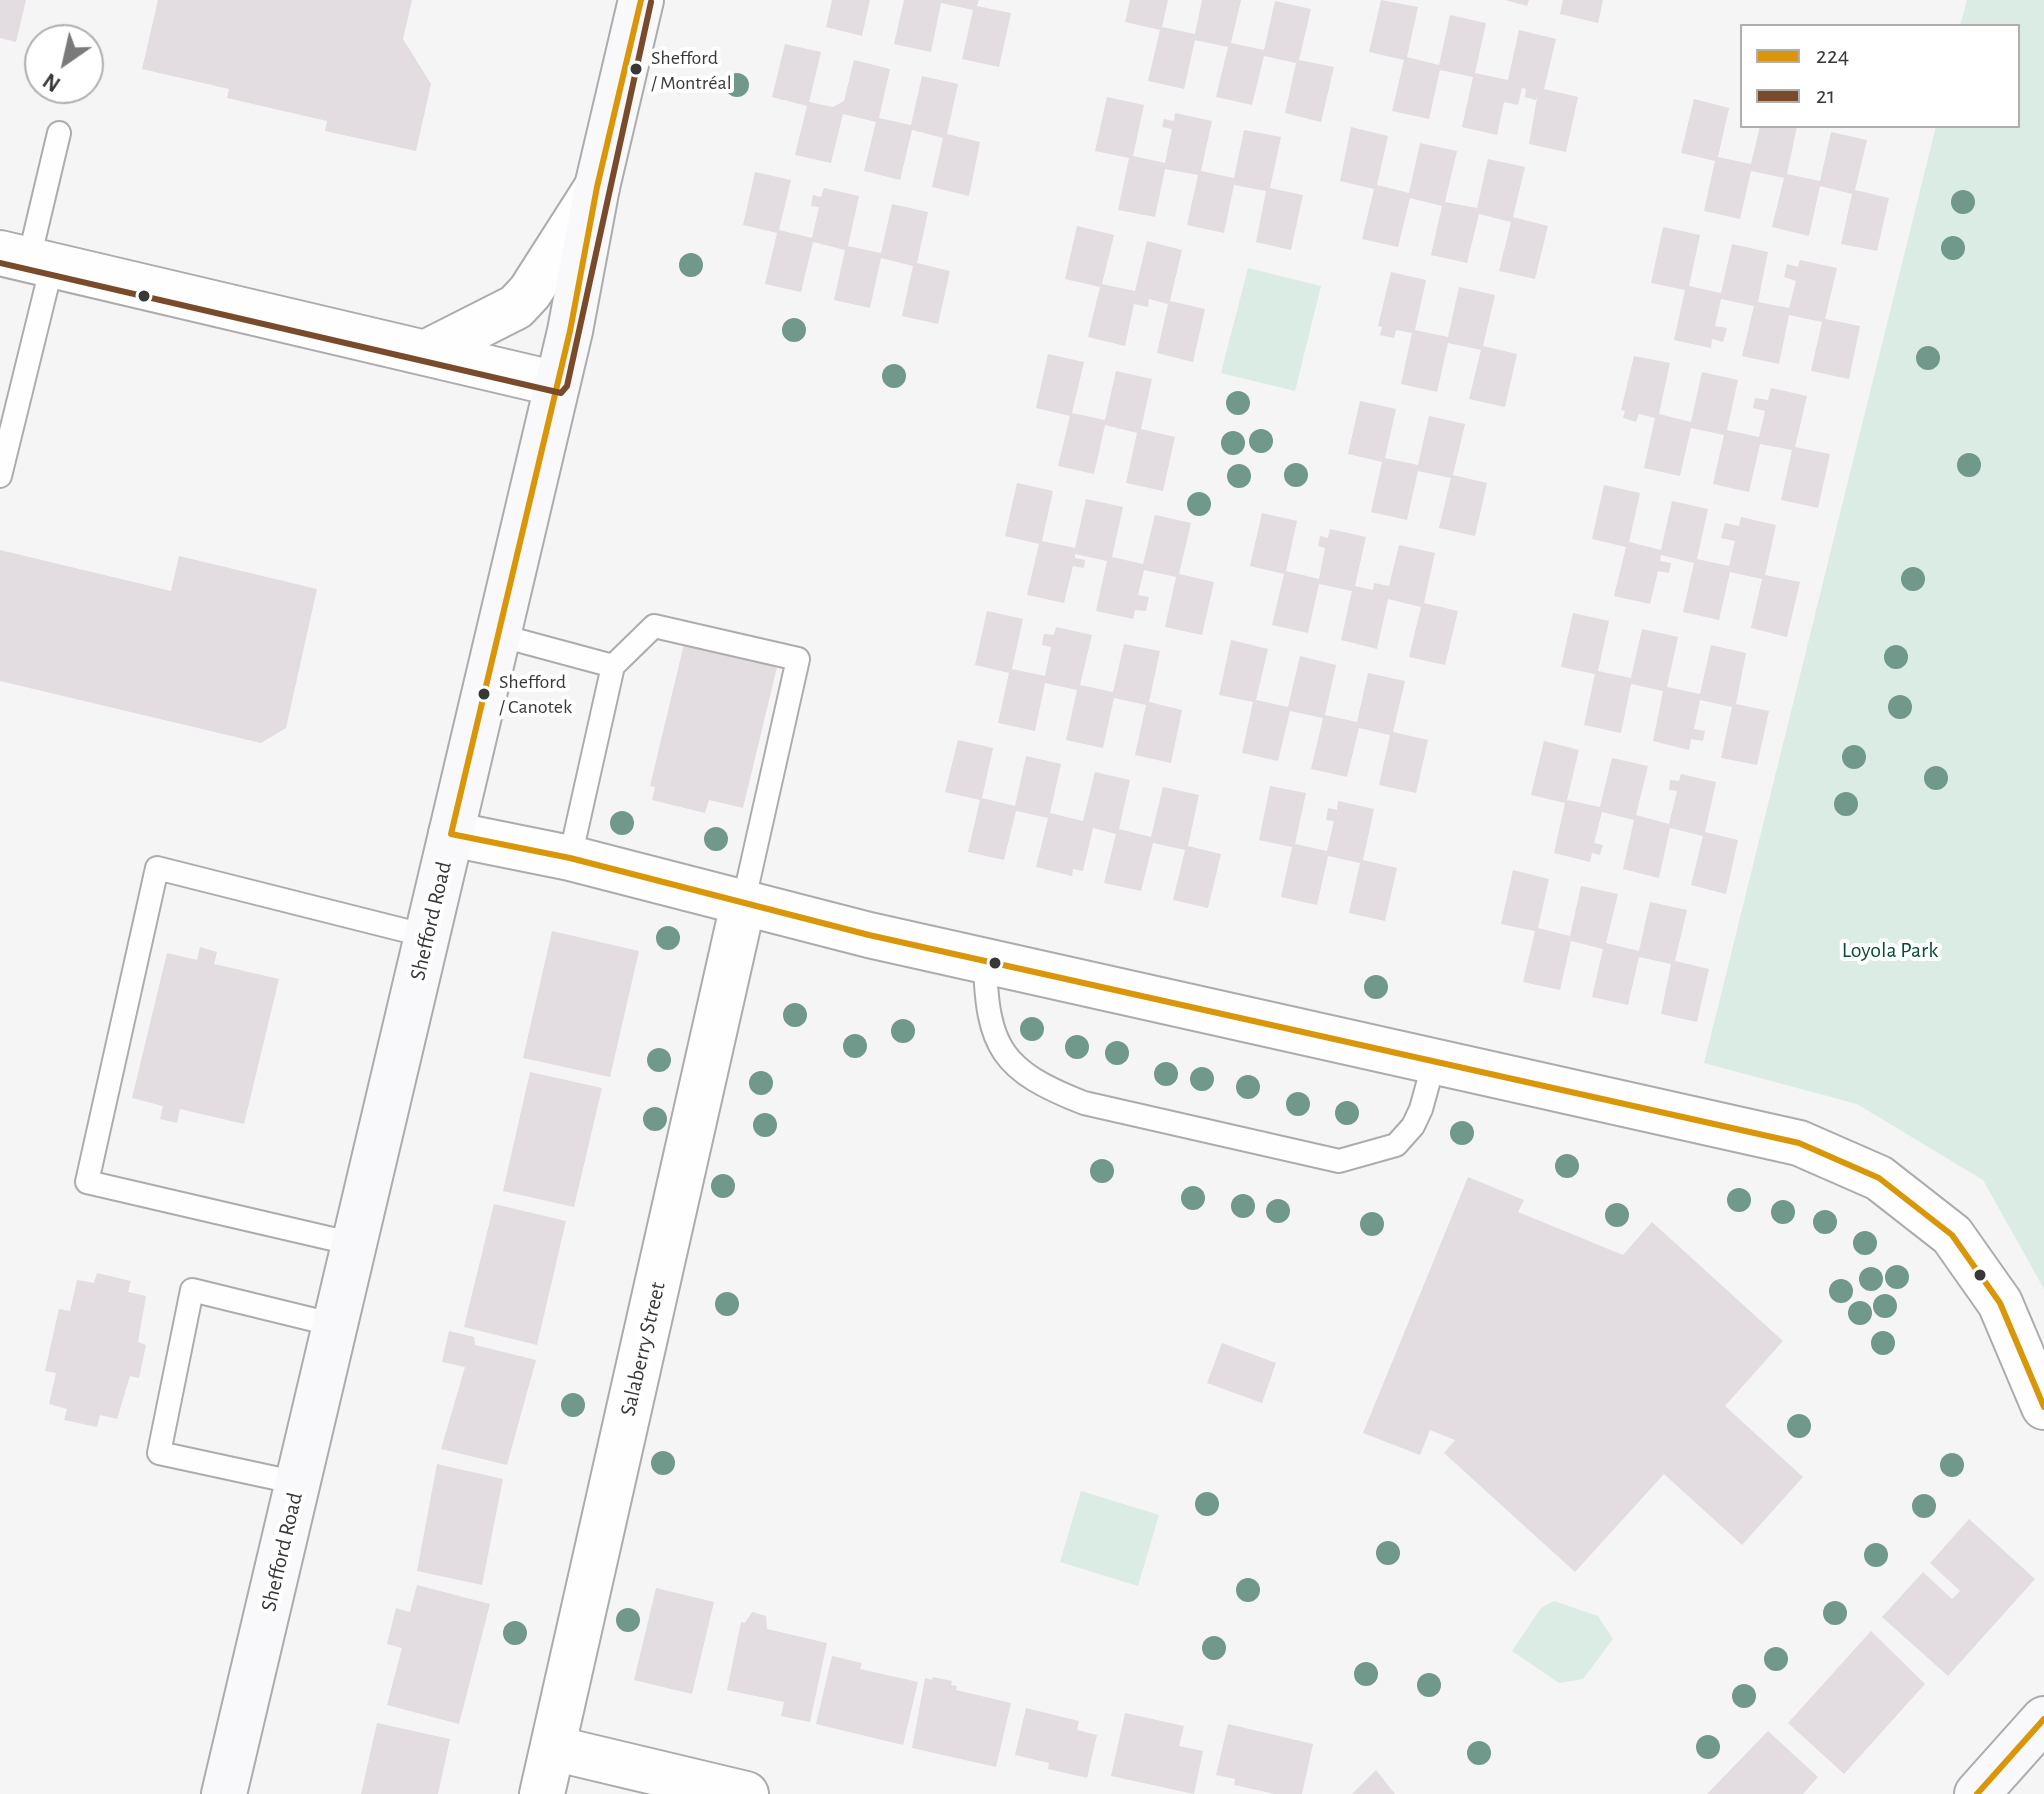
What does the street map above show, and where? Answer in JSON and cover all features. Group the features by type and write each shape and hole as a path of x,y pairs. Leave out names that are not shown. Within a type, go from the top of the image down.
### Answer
{"street":[{"name":"Shefford Road","path":"224,1794 557,384 597,187 641,0"},
{"path":"429,351 516,307 530,292 597,187"},
{"path":"27,259 429,351 557,384"},
{"path":"451,834 570,858 743,904 985,961 1783,1139 1879,1178 1952,1235 2000,1303 2044,1407"},
{"name":"Salaberry Street","path":"542,1794 743,904"},
{"path":"1977,1794 2044,1719"},
{"path":"553,1748 746,1794"}],"lane":[{"path":"0,476 27,259 59,133"},
{"path":"570,858 613,666 654,626 798,659 743,904"},
{"path":"498,635 613,666"},
{"path":"354,1244 87,1182 157,868 427,936"},
{"path":"985,961 986,1015 999,1044 1021,1072 1050,1090 1084,1103 1339,1161 1396,1145 1413,1126 1421,1109 1434,1062"},
{"path":"298,1483 159,1453 192,1290 335,1325"}],"green space":[{"name":"Loyola Park","path":"1967,0 2044,0 2044,1289 1983,1180 1857,1104 1704,1063 1936,128 2020,128 2020,24 1961,24"},
{"path":"1248,268 1321,286 1295,391 1221,373"},
{"path":"1081,1491 1159,1515 1138,1586 1060,1562"},
{"path":"1554,1601 1598,1616 1613,1639 1583,1679 1559,1683 1512,1651 1541,1608"}],"building":[{"path":"0,0 26,0 16,42 0,38"},
{"path":"158,0 412,0 403,39 431,84 416,151 325,131 327,121 227,98 229,89 142,69"},
{"path":"832,0 870,0 862,36 826,27"},
{"path":"904,0 979,0 977,6 1011,13 999,67 962,59 973,10 941,3 931,52 894,44"},
{"path":"1130,0 1168,0 1162,27 1195,34 1202,0 1241,0 1231,43 1264,50 1275,1 1311,9 1299,60 1334,67 1321,122 1285,113 1296,63 1264,56 1252,105 1216,97 1228,47 1195,40 1184,89 1148,81 1160,30 1125,22"},
{"path":"1381,0 1418,7 1407,57 1439,65 1450,15 1486,23 1475,73 1508,80 1519,30 1556,39 1544,89 1578,97 1566,152 1529,144 1538,92 1536,100 1525,97 1526,89 1522,88 1518,105 1504,102 1497,135 1462,127 1473,77 1440,70 1429,119 1392,111 1404,60 1369,52"},
{"path":"1505,0 1529,0 1527,6"},
{"path":"1563,0 1603,0 1598,23 1560,14"},
{"path":"785,44 821,52 809,102 833,107 844,101 854,60 890,69 879,118 911,125 922,76 958,84 947,134 980,142 969,196 932,187 943,138 912,130 900,180 864,171 876,122 843,114 831,163 795,155 807,106 772,97"},
{"path":"1107,97 1144,105 1133,156 1165,163 1172,129 1162,127 1164,119 1174,121 1175,113 1212,121 1201,171 1234,178 1244,130 1281,137 1270,188 1303,195 1291,250 1256,242 1266,191 1234,185 1224,233 1187,225 1198,175 1165,169 1155,217 1118,210 1129,158 1095,151"},
{"path":"1694,99 1729,108 1718,157 1751,164 1760,128 1797,128 1787,174 1820,181 1831,132 1867,140 1855,190 1889,198 1877,251 1841,244 1852,194 1820,186 1809,236 1772,227 1784,178 1751,171 1740,219 1704,211 1715,161 1681,153"},
{"path":"1351,127 1388,136 1377,185 1409,193 1420,143 1457,151 1445,202 1477,208 1488,159 1525,167 1513,217 1548,226 1535,279 1499,271 1511,222 1479,214 1467,263 1431,255 1442,206 1410,198 1398,247 1362,239 1374,189 1340,181"},
{"path":"755,172 791,180 779,230 812,238 819,207 811,206 813,195 821,197 824,188 859,196 848,246 881,253 892,204 928,212 917,263 950,271 938,324 902,316 913,266 881,258 870,308 834,300 845,250 813,242 801,292 765,284 777,233 743,225"},
{"path":"1077,226 1114,235 1102,284 1135,291 1147,241 1182,250 1170,301 1205,309 1193,362 1157,353 1168,304 1149,299 1148,307 1134,304 1125,346 1088,337 1100,287 1065,279"},
{"path":"1663,227 1700,235 1689,286 1721,293 1732,244 1768,252 1758,302 1789,308 1796,281 1784,277 1787,264 1798,267 1800,260 1837,268 1825,319 1860,326 1849,379 1811,371 1822,322 1789,315 1779,364 1742,356 1754,306 1721,299 1715,326 1727,328 1723,342 1712,339 1711,348 1674,340 1685,290 1651,283"},
{"path":"1391,272 1426,280 1415,330 1448,337 1459,287 1495,295 1483,346 1517,354 1505,407 1469,399 1481,350 1448,343 1437,392 1401,384 1412,333 1396,330 1394,338 1380,335 1382,327 1378,326"},
{"path":"1048,354 1084,362 1072,413 1105,420 1116,371 1152,379 1141,429 1175,437 1163,491 1126,483 1137,433 1105,425 1094,474 1058,466 1070,416 1036,408"},
{"path":"1634,356 1670,363 1659,414 1691,422 1702,372 1738,380 1727,430 1759,437 1765,411 1753,408 1755,398 1768,400 1771,388 1807,396 1795,447 1830,454 1818,508 1781,500 1792,450 1760,444 1749,492 1713,484 1724,435 1691,428 1680,476 1644,468 1655,418 1639,414 1636,422 1623,418 1625,411 1621,410"},
{"path":"1360,401 1396,409 1385,458 1418,465 1429,416 1465,424 1453,475 1487,483 1475,536 1439,528 1451,478 1418,471 1407,520 1371,512 1382,462 1348,454"},
{"path":"1017,483 1053,491 1042,541 1075,548 1086,499 1123,507 1112,557 1143,564 1155,515 1191,523 1179,574 1214,582 1202,635 1165,627 1176,577 1144,570 1138,595 1149,597 1146,611 1135,610 1133,619 1096,611 1107,561 1075,554 1075,558 1085,560 1084,568 1073,566 1064,603 1027,595 1039,544 1005,536"},
{"path":"1604,485 1640,493 1629,542 1661,550 1672,501 1708,509 1697,559 1729,566 1735,541 1721,538 1725,523 1739,526 1741,517 1776,525 1765,575 1800,582 1787,637 1751,628 1762,579 1730,572 1719,620 1683,612 1694,563 1661,555 1660,561 1671,563 1669,573 1658,571 1650,604 1614,596 1626,547 1592,539"},
{"path":"1262,513 1297,521 1286,571 1319,579 1325,548 1318,546 1320,536 1328,538 1330,529 1366,537 1355,586 1373,590 1374,583 1389,586 1399,545 1435,553 1424,603 1458,611 1445,665 1409,657 1421,607 1388,599 1377,649 1341,640 1352,591 1319,584 1308,633 1272,625 1284,574 1250,566"},
{"path":"0,550 171,591 179,556 317,589 286,728 261,743 0,681"},
{"path":"987,611 1023,619 1012,669 1045,676 1051,647 1042,645 1044,634 1054,635 1056,627 1092,635 1080,685 1113,692 1124,644 1160,651 1149,702 1182,710 1171,763 1135,755 1146,705 1114,698 1103,748 1066,740 1077,690 1045,683 1035,731 998,723 1009,673 975,665"},
{"path":"1573,613 1609,621 1598,671 1631,678 1642,629 1678,637 1667,687 1700,694 1711,645 1746,653 1736,704 1769,711 1757,765 1721,758 1732,707 1700,700 1694,729 1705,731 1703,741 1691,739 1689,750 1653,741 1663,691 1631,684 1621,733 1584,725 1595,674 1561,667"},
{"path":"685,640 778,663 743,808 709,800 705,813 652,800 655,787 650,786"},
{"path":"1231,640 1268,649 1256,700 1288,707 1300,656 1336,665 1325,715 1357,722 1368,673 1405,681 1393,732 1428,740 1416,793 1379,785 1390,735 1359,728 1347,777 1311,769 1323,718 1290,711 1278,761 1242,753 1253,702 1219,695"},
{"path":"958,740 993,748 982,798 1015,806 1026,756 1061,764 1050,813 1083,821 1095,772 1130,780 1119,829 1151,837 1163,787 1199,795 1188,846 1221,854 1208,908 1173,900 1185,850 1153,843 1141,891 1104,883 1116,834 1093,828 1083,871 1073,869 1072,876 1036,867 1048,818 1016,811 1004,860 968,852 980,800 945,792"},
{"path":"1544,741 1579,750 1567,800 1600,807 1612,758 1648,766 1636,815 1669,824 1677,791 1669,790 1670,780 1679,781 1681,774 1716,782 1705,832 1738,840 1726,894 1691,885 1703,836 1670,828 1659,878 1623,869 1634,820 1602,812 1594,843 1603,845 1600,855 1592,853 1590,862 1554,853 1565,803 1531,795"},
{"path":"1270,786 1306,793 1295,844 1327,851 1334,821 1326,820 1328,808 1337,810 1338,801 1374,809 1363,860 1397,868 1385,921 1349,913 1360,863 1328,856 1317,905 1281,897 1292,847 1259,840"},
{"path":"1513,870 1549,879 1538,928 1570,936 1581,886 1618,894 1606,943 1639,951 1650,902 1687,910 1675,961 1709,969 1697,1022 1661,1014 1671,964 1639,957 1628,1005 1592,997 1603,949 1571,941 1560,990 1523,982 1535,931 1501,924"},
{"path":"552,931 639,951 610,1077 523,1058"},
{"path":"200,947 217,952 214,964 279,979 244,1124 180,1109 177,1123 160,1119 163,1106 132,1098 167,953 197,960"},
{"path":"530,1072 602,1088 574,1207 503,1191"},
{"path":"1468,1177 1524,1200 1518,1212 1623,1255 1652,1222 1783,1341 1725,1406 1803,1477 1742,1545 1664,1474 1575,1572 1444,1453 1455,1440 1430,1430 1420,1455 1363,1433"},
{"path":"494,1204 566,1221 537,1345 464,1327"},
{"path":"97,1273 131,1281 128,1292 146,1296 138,1342 146,1345 139,1378 130,1376 117,1419 100,1415 97,1427 64,1420 67,1409 49,1404 56,1373 45,1371 59,1309 70,1311 77,1280 94,1283"},
{"path":"449,1331 474,1337 475,1345 536,1360 507,1465 441,1449 465,1367 442,1362"},
{"path":"1222,1343 1276,1363 1262,1403 1207,1383"},
{"path":"437,1464 503,1479 482,1585 417,1571"},
{"path":"1969,1519 2035,1579 1948,1676 1882,1617 1923,1572 1952,1599 1960,1591 1930,1563"},
{"path":"417,1585 490,1604 459,1724 387,1705 402,1648 387,1644 396,1608 410,1612"},
{"path":"656,1588 714,1602 692,1694 634,1680"},
{"path":"752,1612 766,1616 767,1629 827,1643 810,1722 781,1716 784,1702 727,1690 741,1622 745,1623"},
{"path":"1871,1631 1925,1684 1844,1774 1788,1723"},
{"path":"832,1656 862,1663 860,1669 918,1682 903,1745 816,1724"},
{"path":"933,1677 952,1681 951,1685 957,1686 956,1690 1011,1703 996,1767 912,1748 925,1678 932,1680"},
{"path":"1026,1708 1079,1721 1077,1730 1097,1735 1087,1778 1048,1769 1049,1763 1015,1755"},
{"path":"1125,1713 1184,1726 1179,1746 1203,1751 1194,1794 1111,1776"},
{"path":"377,1723 450,1739 438,1794 361,1794"},
{"path":"1228,1724 1313,1744 1302,1794 1275,1794 1234,1785 1235,1779 1216,1775"},
{"path":"1768,1731 1818,1777 1803,1794 1707,1794"},
{"path":"1376,1770 1395,1794 1352,1794"}],"transit line":[{"name":"224","path":"451,834 570,331 597,187 641,0"},
{"name":"21","path":"0,263 561,393 567,386 651,2"},
{"name":"224","path":"451,834 570,858 869,935 1799,1143 1879,1178 1952,1235 2000,1303 2044,1407"},
{"name":"224","path":"1977,1794 2044,1719"}],"place":[{"name":"Shefford / Montréal","path":"636,69"},
{"name":"Shefford / Canotek","path":"484,694"}]}
